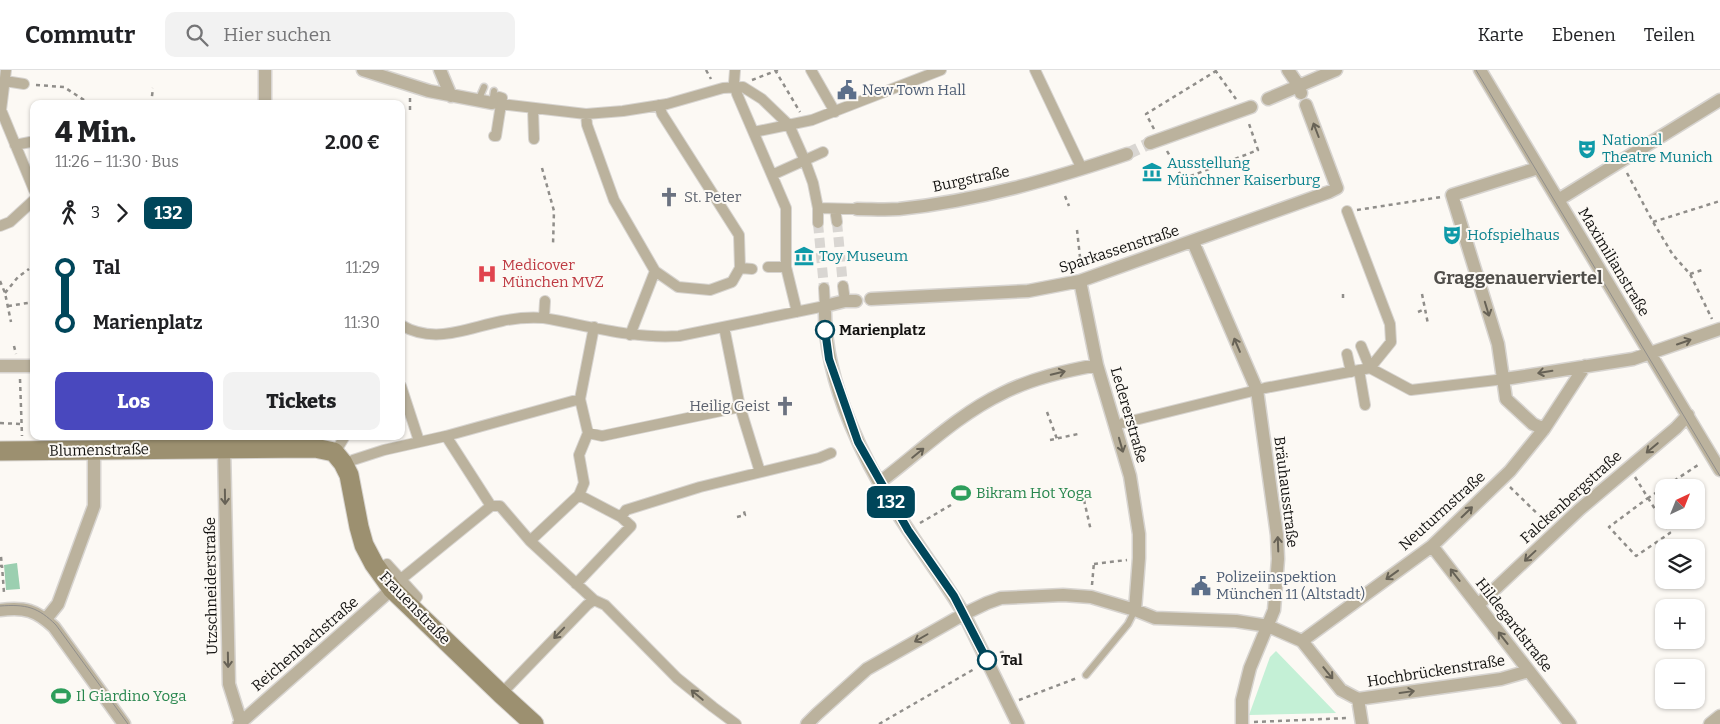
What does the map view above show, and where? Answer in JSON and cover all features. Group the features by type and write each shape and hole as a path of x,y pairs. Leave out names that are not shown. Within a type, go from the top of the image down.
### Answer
{"main road":[{"name":"Blumenstraße","path":"0,450 326,449 345,456"},
{"name":"Frauenstraße","path":"345,456 359,527 364,545 374,564 396,584 501,694 534,724"}],"street":[{"path":"6,70 1,110 30,180"},
{"path":"265,70 265,100"},
{"path":"363,70 414,87 451,96 478,101 497,99 533,109 586,114 622,107 659,105 684,100 723,88 743,87 754,93 789,125 813,183 818,208 818,223"},
{"path":"440,70 451,96"},
{"path":"735,70 734,87 786,208 786,267 797,312"},
{"path":"811,70 838,111"},
{"path":"754,132 805,122 838,111 941,70"},
{"path":"1035,70 1082,169"},
{"path":"1288,70 1300,89"},
{"path":"1268,99 1300,89 1336,70"},
{"name":"Maximilianstraße","path":"1480,70 1720,470"},
{"path":"5,82 24,84"},
{"path":"494,136 496,136 497,99"},
{"path":"1558,200 1720,100"},
{"path":"586,114 588,125 614,200 655,271 678,287 710,290 732,282 740,268 739,235 662,114 659,105"},
{"name":"Sparkassenstraße","path":"871,299 1028,291 1080,281 1193,242 1333,190 1306,106"},
{"path":"1150,143 1247,108"},
{"path":"533,109 534,139"},
{"path":"16,145 30,142"},
{"path":"772,175 823,152"},
{"name":"Burgstraße","path":"818,208 898,209 962,200 1082,169 1127,154"},
{"path":"1538,168 1452,195 1498,344 1505,379 1506,399 1533,424 1544,429"},
{"path":"0,226 10,222 30,204"},
{"path":"835,209 836,222"},
{"path":"1123,422 1257,390 1360,370 1390,342 1394,322 1374,284 1346,211"},
{"name":"Bräuhausstraße","path":"1193,242 1257,390 1277,535 1278,559 1274,610 1250,668 1242,700 1242,724"},
{"path":"768,267 786,267"},
{"path":"740,268 752,269"},
{"path":"630,335 655,271"},
{"name":"Ledererstraße","path":"1080,281 1097,365 1130,476 1139,534 1135,610"},
{"path":"405,327 423,334 436,335 453,333 517,318 544,318 630,335 657,338 679,336 851,301 843,286"},
{"path":"824,288 824,322 832,368 858,442 908,530 954,596 1018,724"},
{"path":"544,318 545,301"},
{"path":"530,541 579,495 584,482 578,454 588,434 580,399 594,327"},
{"path":"724,328 740,407 760,472"},
{"path":"1347,354 1360,370 1411,390 1505,379 1633,359 1719,330"},
{"path":"1361,346 1360,370 1365,405"},
{"path":"880,482 961,418 1003,393 1054,373 1097,365"},
{"path":"0,366 30,366"},
{"name":"Neuturmstraße","path":"1302,641 1432,546 1510,471 1544,429 1585,366"},
{"path":"405,398 419,441"},
{"path":"345,440 345,456 446,436 580,399"},
{"path":"588,434 602,436 740,407"},
{"name":"Falckenbergstraße","path":"1478,605 1580,509 1676,428 1688,415"},
{"path":"446,436 490,506"},
{"name":"Utzschneiderstraße","path":"224,448 229,684 240,723"},
{"path":"46,619 58,604 94,506 94,451"},
{"path":"621,517 626,510 700,487 819,458 831,453"},
{"path":"576,584 631,526 621,517 579,495"},
{"path":"396,584 490,506 500,506 530,541 594,600 605,605 677,678 736,724"},
{"name":"Hildegardstraße","path":"1432,546 1570,724"},
{"path":"385,566 387,564 396,584 417,597 415,600"},
{"name":"Reichenbachstraße","path":"240,723 396,584"},
{"name":"Hochbrückenstraße","path":"807,724 868,669 964,614 1001,598 1062,595 1091,597 1135,610 1154,618 1236,621 1268,626 1302,641 1341,690 1358,699 1501,679 1529,671"},
{"path":"501,694 594,600"},
{"path":"0,610 16,608 27,610 38,613 46,619 54,627 124,724"},
{"path":"1358,699 1362,721"},
{"path":"1710,724 1720,716"}],"lane":[{"path":"478,101 484,87"},
{"path":"1086,675 1128,624 1135,610"}],"path":[{"path":"706,70 711,79"},
{"path":"734,87 776,70 805,122"},
{"path":"1214,70 1247,108"},
{"path":"24,84 64,87 84,100"},
{"path":"152,100 153,88"},
{"path":"1620,161 1673,255 1690,274 1719,330"},
{"path":"542,168 554,211 554,244"},
{"path":"1178,187 1183,179"},
{"path":"1346,211 1452,195"},
{"path":"1065,196 1069,206"},
{"path":"1653,222 1720,201"},
{"path":"1077,230 1082,271 1080,281"},
{"path":"1669,257 1673,255"},
{"path":"5,293 18,277 29,269"},
{"path":"1690,274 1702,270"},
{"path":"1,283 11,322"},
{"path":"1343,298 1343,294 1346,292"},
{"path":"1422,294 1428,324"},
{"path":"8,306 30,303"},
{"path":"1418,312 1425,309"},
{"path":"20,367 22,450"},
{"path":"1046,412 1057,439"},
{"path":"0,424 21,424"},
{"path":"1050,440 1078,434"},
{"path":"1629,467 1648,498 1670,533 1636,556 1609,527 1648,498 1698,465"},
{"path":"1512,489 1549,525"},
{"path":"1084,500 1091,531"},
{"path":"908,530 951,504"},
{"path":"737,517 745,515 743,508"},
{"path":"2,557 4,593"},
{"path":"1094,570 1094,563 1139,558"},
{"path":"1000,653 1007,650"},
{"path":"880,724 968,672"},
{"path":"1008,704 1086,675"},
{"path":"1260,721 1362,721"}],"green space":[{"path":"17,563 20,589 6,590 4,565"},
{"path":"1276,651 1336,713 1249,715 1270,657"}],"tunnel":[{"path":"1127,154 1150,143"},
{"path":"837,222 843,286"},
{"path":"818,223 824,288"}],"tram line":[{"path":"1476,70 1720,476"},
{"path":"0,606 24,606 31,608 43,614 56,625 128,724"}],"bus line":[{"name":"132","path":"825,330 829,359 858,442 908,530 954,596 987,660"}],"place":[{"name":"New Town Hall","path":"847,90"},
{"name":"National Theatre Munich","path":"1587,149"},
{"name":"Ausstellung Münchner Kaiserburg","path":"1152,172"},
{"name":"St. Peter","path":"669,197"},
{"name":"Hofspielhaus","path":"1452,235"},
{"name":"Toy Museum","path":"804,256"},
{"name":"Medicover München MVZ","path":"487,274"},
{"name":"Marienplatz","path":"825,330"},
{"name":"Heilig Geist","path":"785,406"},
{"name":"Bikram Hot Yoga","path":"961,493"},
{"name":"Polizeiinspektion München 11 (Altstadt)","path":"1201,586"},
{"name":"Tal","path":"987,660"},
{"name":"Il Giardino Yoga","path":"61,696"}],"district":[{"name":"Graggenauerviertel","path":"1518,278"}]}
